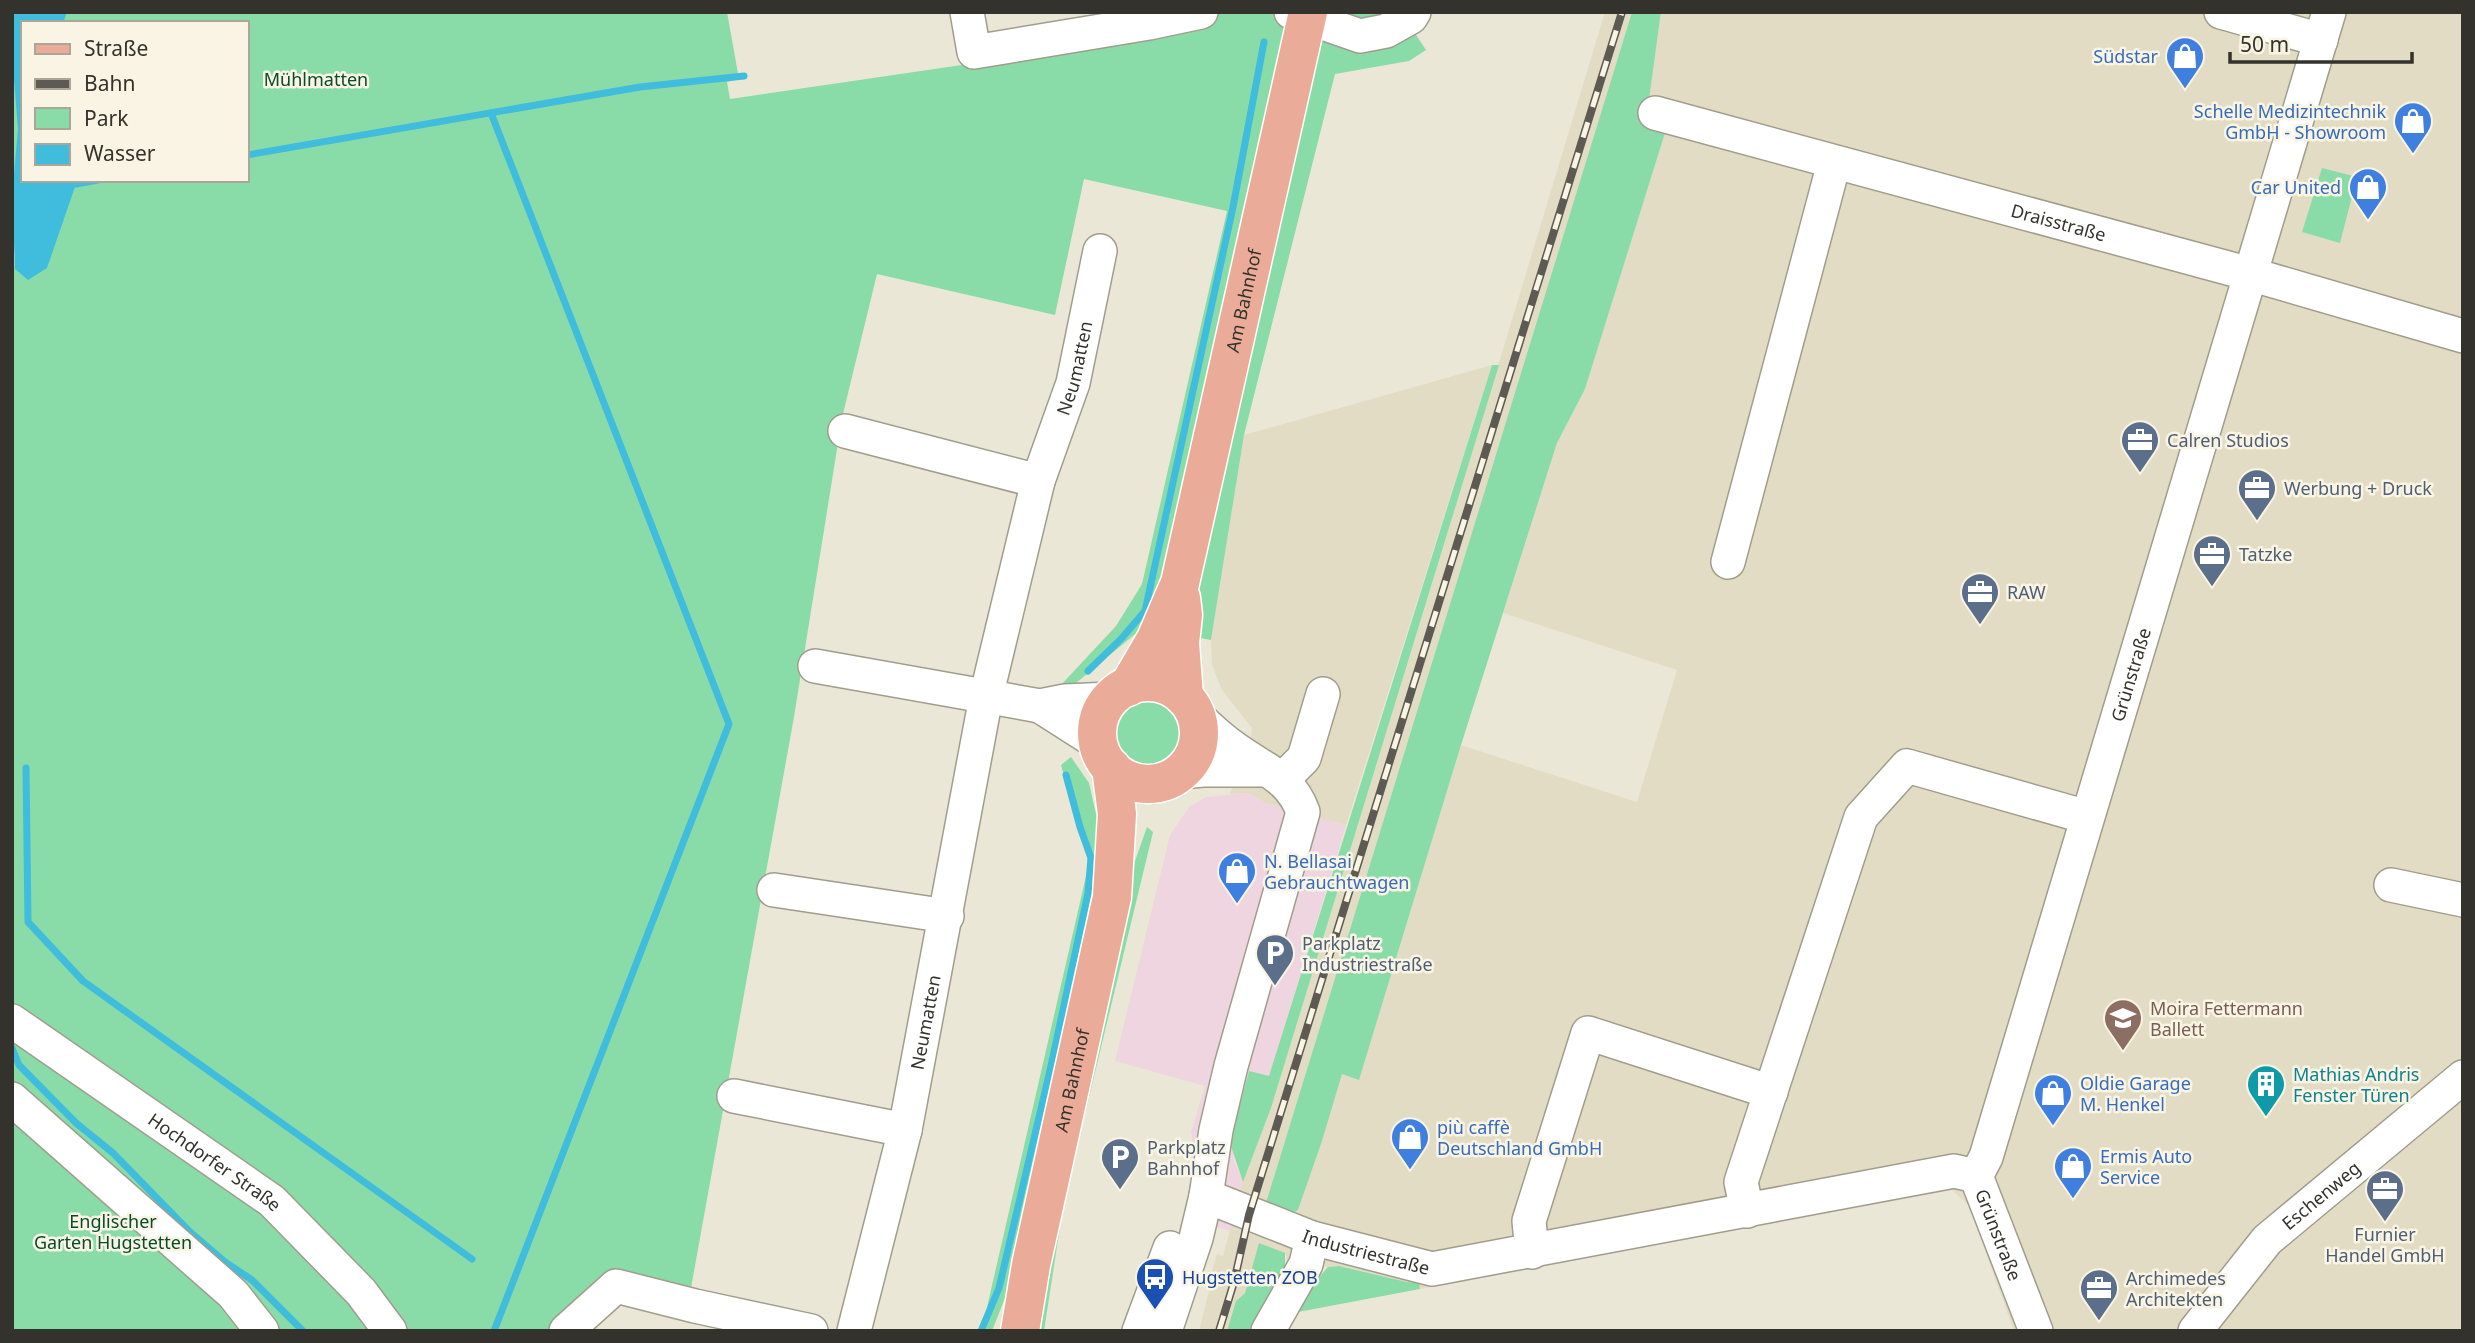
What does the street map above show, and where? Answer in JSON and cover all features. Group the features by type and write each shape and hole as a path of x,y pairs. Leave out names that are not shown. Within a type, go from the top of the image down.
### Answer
{"main road":[{"name":"Am Bahnhof","path":"1112,897 1117,814 1098,725 1103,710 1119,693 1156,639 1180,583 1302,14"},
{"name":"Am Bahnhof","path":"1020,1331 1031,1265 1112,897 1142,819 1175,776 1191,762 1198,744 1199,726 1190,706 1180,643 1183,615 1180,583"},
{"path":"1119,693 1143,682 1162,684 1176,690 1190,706"},
{"path":"1104,755 1126,779 1155,784 1175,776"},
{"name":"Am Bahnhof","path":"1004,1331 1031,1265"}],"street":[{"path":"967,12 974,52 1200,12"},
{"name":"Am Bahnhof","path":"1302,14 1360,36 1386,31 1411,17 1414,12"},
{"path":"2221,12 2325,26"},
{"name":"Grünstraße","path":"2036,1331 1976,1176 1986,1157 2325,26"},
{"name":"Draisstraße","path":"1655,113 2250,274 2463,336"},
{"path":"1728,562 1834,163"},
{"name":"Neumatten","path":"853,1331 905,1130 986,697 1038,481 1073,383 1100,251"},
{"path":"845,431 1038,481"},
{"path":"815,666 1040,706 1119,693"},
{"path":"1175,776 1203,770 1275,775 1304,758 1323,694"},
{"path":"1040,706 1104,755"},
{"path":"1165,1331 1196,1238 1231,1066 1303,812 1297,795 1275,775 1230,745 1190,706"},
{"path":"1746,1211 1741,1182 1861,817 1907,766 2087,817"},
{"path":"2391,885 2463,900"},
{"path":"774,890 947,916"},
{"name":"Hochdorfer Straße","path":"17,1024 272,1201 361,1292 390,1331"},
{"path":"1532,1252 1529,1221 1588,1033 1771,1092"},
{"name":"Eschenweg","path":"2195,1331 2267,1240 2463,1077"},
{"path":"734,1096 905,1130"},
{"path":"12,1099 233,1294 262,1331"},
{"name":"Industriestraße","path":"1206,1196 1312,1238 1432,1269 1954,1171 1976,1176"},
{"path":"1139,1331 1181,1219 1206,1196"},
{"path":"1268,1331 1306,1264 1312,1238"},
{"path":"566,1331 616,1286 691,1318 811,1331"}],"shaded area":[{"path":"1605,12 1632,12 1265,1206 1286,1216 1298,1210 1342,1073 1359,1079 1461,745 1637,802 1677,670 1503,613 1557,443 1585,389 1665,133 1648,107 1661,12 2463,12 2463,1331 2014,1331 1969,1206 1952,1190 1420,1289 1418,1283 1340,1266 1328,1267 1287,1260 1285,1253 1236,1301 1227,1331 1199,1331 1217,1254 1223,1256 1243,1182 1271,1108"},
{"path":"1492,365 1346,825 1265,803 1249,793 1230,794 1251,738 1252,728 1222,690 1212,665 1211,640 1244,435"},
{"path":"1249,793 1265,803 1346,825 1269,1077 1249,1072 1233,1158 1243,1182 1231,1231 1216,1227 1225,1204 1206,1196 1187,1173 1195,1152 1191,1132 1205,1086 1115,1061 1170,835 1189,807 1206,797"}],"green space":[{"path":"12,12 727,12 739,79 727,82 730,99 1126,41 1126,12 1401,12 1426,50 1409,61 1335,74 1244,435 1211,640 1152,629 1140,630 1070,688 1060,686 1116,626 1142,584 1227,211 1084,179 1055,315 877,274 842,418 794,717 691,1288 622,1271 560,1331 12,1331 12,224 15,269 76,182 248,182 248,21 21,21 21,181 14,185 12,196"},
{"path":"1632,12 1661,12 1648,107 1665,133 1585,389 1557,443 1359,1080 1342,1074 1298,1210 1286,1216 1265,1206"},
{"path":"2322,168 2357,177 2340,243 2302,232"},
{"path":"1492,365 1499,365 1271,1108 1243,1182 1230,1143 1249,1071 1269,1076"},
{"path":"1148,693 1163,696 1176,704 1184,717 1187,732 1184,747 1176,760 1163,768 1148,771 1133,768 1120,760 1112,747 1109,732 1112,717 1120,704 1133,696"},
{"path":"1071,757 1089,783 1096,814 1108,819 1102,888 1012,1280 992,1331 979,1331 985,1316 1089,863 1061,765"},
{"path":"1147,827 1153,832 1064,1201 1044,1331 1029,1331 1128,881"},
{"path":"1259,1243 1285,1253 1285,1269 1259,1331 1227,1331 1236,1301 1245,1293"},
{"path":"1339,1266 1419,1283 1420,1289 1298,1312 1328,1267"}],"water":[{"path":"12,12 67,12 64,21 21,21 21,182 76,182 47,268 28,280 15,269 12,196 18,129 12,54"}],"waterway":[{"path":"1088,671 1145,611 1233,207 1264,42"},
{"path":"248,155 640,87 744,76"},
{"path":"491,113 729,724 494,1331"},
{"path":"76,184 87,182"},
{"path":"26,768 28,922 83,981 472,1259"},
{"path":"981,1331 999,1288 1088,893 1091,858 1066,775"},
{"path":"12,1048 19,1065 76,1123 113,1153 190,1232 225,1262 252,1280 303,1331"}],"railway":[{"path":"1219,1331 1234,1282 1249,1215 1622,12"}],"place":[{"name":"Südstar","path":"2185,90"},
{"name":"Schelle Medizintechnik GmbH - Showroom","path":"2413,155"},
{"name":"Car United","path":"2368,221"},
{"name":"Calren Studios","path":"2140,474"},
{"name":"Werbung + Druck","path":"2257,522"},
{"name":"Tatzke","path":"2212,588"},
{"name":"RAW","path":"1980,626"},
{"name":"N. Bellasai Gebrauchtwagen","path":"1237,905"},
{"name":"Parkplatz Industriestraße","path":"1275,987"},
{"name":"Moira Fettermann Ballett","path":"2123,1052"},
{"name":"Mathias Andris Fenster Türen","path":"2266,1118"},
{"name":"Oldie Garage M. Henkel","path":"2053,1127"},
{"name":"più caffè Deutschland GmbH","path":"1410,1171"},
{"name":"Parkplatz Bahnhof","path":"1120,1191"},
{"name":"Ermis Auto Service","path":"2073,1200"},
{"name":"Furnier Handel GmbH","path":"2385,1223"},
{"name":"Hugstetten ZOB","path":"1155,1311"},
{"name":"Archimedes Architekten","path":"2099,1322"}],"park label":[{"name":"Mühlmatten","path":"316,79"},
{"name":"Englischer Garten Hugstetten","path":"113,1231"}]}
